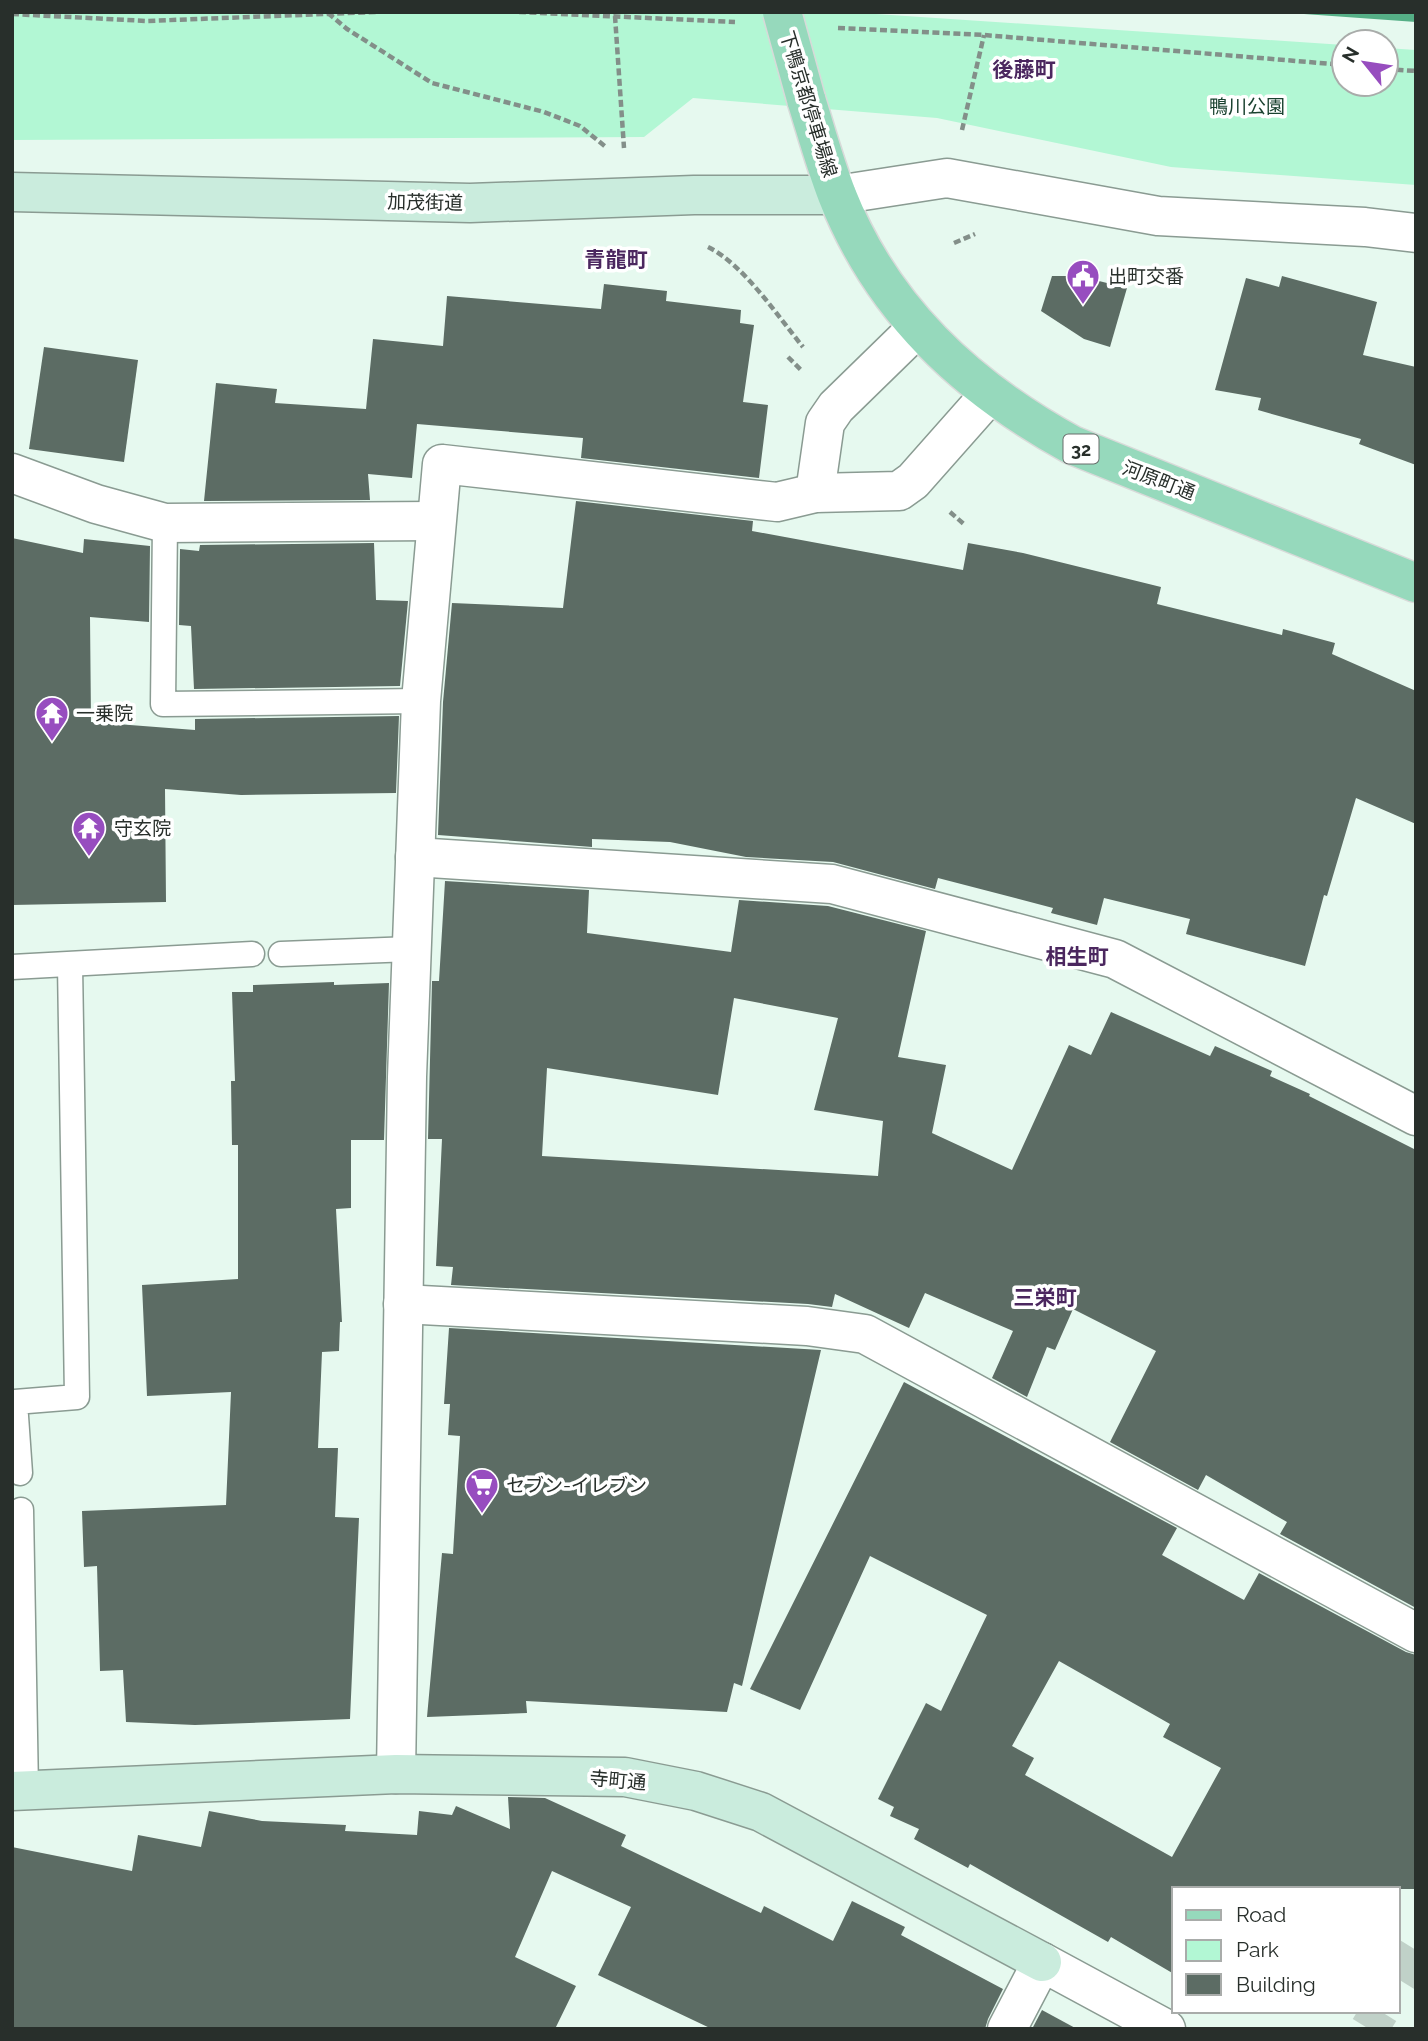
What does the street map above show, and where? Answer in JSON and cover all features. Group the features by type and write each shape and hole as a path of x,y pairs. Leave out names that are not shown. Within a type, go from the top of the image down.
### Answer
{"main road":[{"name":"下鴨京都停車場線","path":"782,12 837,195"},
{"name":"河原町通","path":"837,195 889,291 917,327 959,369 1034,424 1082,450 1416,583"}],"street":[{"path":"837,195 947,178 1157,216 1365,227 1416,233"},
{"name":"加茂街道","path":"12,192 470,203 694,195 837,195"},
{"path":"815,493 825,424 836,407 917,327"},
{"path":"396,1774 411,949 421,701 442,464 777,502 815,493 899,491 913,481 990,394"},
{"path":"12,473 96,504 165,523 435,521"},
{"path":"415,857 832,884 1115,959 1416,1116"},
{"path":"403,1304 807,1326 864,1334 1416,1633"},
{"name":"寺町通","path":"19,1790 396,1774 625,1777 696,1791 761,1812 1166,2029"},
{"path":"1007,2029 1042,1962"}],"lane":[{"path":"165,523 163,704 421,701"},
{"path":"281,954 411,949"},
{"path":"12,967 252,954"},
{"path":"20,1473 15,1402 78,1397 71,965"},
{"path":"19,1790 21,1510"}],"path":[{"path":"12,14 147,20 376,12"},
{"path":"519,12 738,22"},
{"path":"328,13 347,29 432,83 580,125 608,149"},
{"path":"615,16 625,149"},
{"path":"833,27 984,35 1330,64"},
{"path":"962,129 984,35"},
{"path":"701,244 719,252 735,265 803,346"}],"green space":[{"name":"鴨川公園","path":"12,12 846,12 1330,44 1330,98 1400,98 1400,49 1416,50 1416,185 1171,167 937,118 693,98 644,137 12,140"}],"shaded area":[{"path":"1276,12 1416,12 1416,22"}],"building":[{"path":"1052,276 1079,276 1127,288 1110,347 1084,339 1041,311"},
{"path":"1282,276 1377,302 1363,355 1416,367 1416,465 1359,444 1361,439 1258,410 1261,398 1215,390 1246,278 1279,287"},
{"path":"604,284 667,291 666,301 741,310 740,323 754,325 743,402 768,405 759,478 581,458 583,438 417,424 412,478 368,474 370,500 204,501 216,383 277,389 275,403 366,409 373,339 443,346 447,296 601,309"},
{"path":"44,347 138,360 124,462 29,449"},
{"path":"576,501 753,521 752,531 963,570 968,543 1023,553 1161,587 1157,604 1282,635 1283,629 1335,643 1332,654 1416,691 1416,824 1356,798 1327,896 1324,895 1305,966 1186,934 1190,919 1104,898 1097,925 1051,913 1053,908 938,878 935,889 833,862 746,857 670,842 592,839 592,847 438,835 443,702 452,603 563,608"},
{"path":"12,538 83,553 84,539 150,546 149,622 90,617 91,722 195,730 195,719 399,716 396,793 241,795 165,789 166,902 12,905"},
{"path":"374,543 376,600 408,601 400,686 194,689 191,626 179,625 180,549 199,551 200,545"},
{"path":"445,881 589,890 587,933 731,952 739,900 828,906 926,931 898,1057 946,1065 932,1133 1012,1170 1069,1045 1091,1055 1111,1012 1210,1056 1215,1046 1272,1071 1270,1076 1416,1150 1416,1608 1280,1534 1287,1522 1206,1475 1198,1490 1110,1442 1156,1351 1073,1309 1055,1350 1047,1347 1027,1397 992,1378 1013,1331 925,1293 909,1328 835,1294 832,1307 451,1285 453,1267 436,1266 442,1139 428,1139 432,981 439,981","holes":["734,998 838,1018 814,1110 883,1121 878,1176 542,1156 547,1068 718,1095"]},
{"path":"334,982 334,985 389,983 384,1140 351,1140 351,1208 336,1209 342,1322 339,1351 322,1352 318,1448 338,1448 335,1517 359,1518 350,1719 195,1725 126,1722 123,1670 100,1671 97,1566 84,1567 82,1511 226,1505 231,1392 147,1396 142,1285 238,1279 238,1145 232,1145 231,1081 235,1081 232,992 253,992 253,985"},
{"path":"449,1328 821,1350 742,1686 734,1683 727,1712 526,1701 527,1713 427,1717 442,1553 453,1554 460,1436 448,1435 450,1404 444,1404"},
{"path":"904,1382 1177,1528 1162,1555 1244,1600 1259,1573 1416,1655 1416,1889 1172,1887 1172,1973 1111,1937 1108,1942 970,1864 968,1868 914,1839 919,1829 890,1816 894,1807 878,1799 926,1703 941,1711 987,1615 870,1556 800,1710 750,1689","holes":["1059,1661 1170,1724 1163,1737 1221,1768 1172,1857 1025,1775 1034,1758 1012,1746"]},
{"path":"508,1797 545,1798 626,1835 621,1846 761,1913 764,1906 833,1941 852,1901 905,1927 901,1935 1003,1989 985,2029 712,2029 598,1975 631,1907 552,1871 515,1957 576,1986 555,2029 12,2029 12,1847 132,1871 138,1835 201,1847 209,1811 262,1821 346,1825 345,1831 417,1835 419,1811 452,1815 456,1806 510,1829"},
{"path":"1042,2010 1077,2029 1032,2029"}],"tunnel":[{"path":"1400,1976 1416,1950"},
{"path":"1369,2029 1379,2013"}],"place":[{"name":"出町交番","path":"1083,306"},
{"name":"一乗院","path":"52,743"},
{"name":"守玄院","path":"89,858"},
{"name":"セブン-イレブン","path":"482,1515"}],"district":[{"name":"後藤町","path":"1024,69"},
{"name":"青龍町","path":"616,259"},
{"name":"相生町","path":"1077,956"},
{"name":"三栄町","path":"1045,1297"}]}
